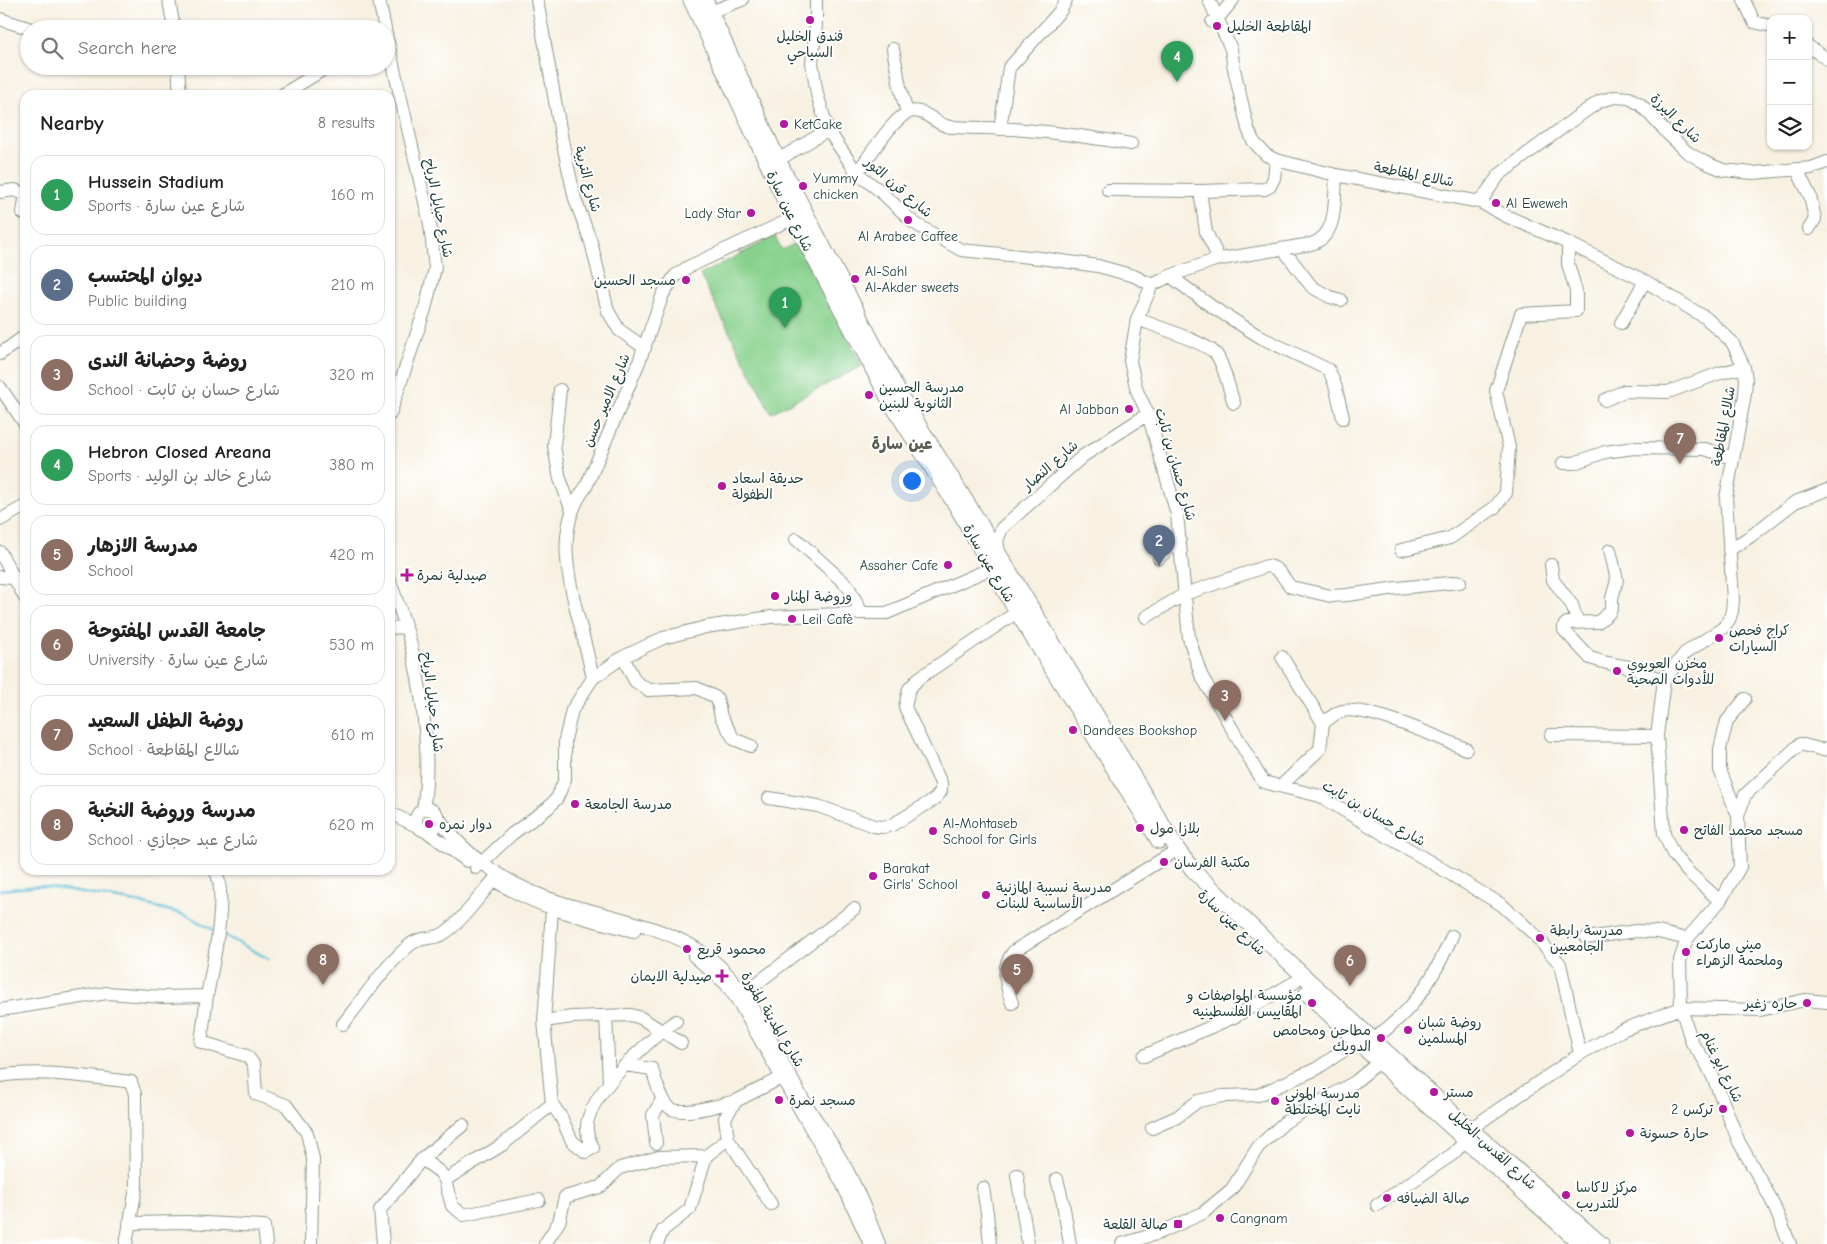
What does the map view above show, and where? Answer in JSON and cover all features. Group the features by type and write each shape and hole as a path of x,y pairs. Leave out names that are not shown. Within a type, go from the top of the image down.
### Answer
{"main road":[{"name":"شارع عين سارة","path":"691,0 798,215 901,397 996,562 1162,827 1193,870 1383,1058"},
{"name":"شارع عين سارة","path":"708,6 778,160 798,215"},
{"name":"شارع عين سارة","path":"996,562 1017,612 1169,855 1204,896 1295,982 1366,1040"},
{"name":"شارع القدس-الخليل","path":"1383,1058 1468,1135 1581,1244"},
{"name":"شارع القدس-الخليل","path":"1468,1135 1601,1244"}],"street":[{"path":"169,0 172,20"},
{"path":"379,0 383,20"},
{"name":"شارع التربية","path":"536,0 575,199 591,242 608,312 619,330 645,348"},
{"path":"708,6 742,0"},
{"name":"شارع قرن الثور","path":"816,0 812,64 817,94 828,130 857,173 879,190 914,223 961,250 1098,266 1134,276 1152,285"},
{"path":"1000,129 1009,68 1061,10 1066,0"},
{"path":"1200,0 1215,17"},
{"path":"1108,190 1200,191 1265,189 1270,186 1274,178 1276,160 1266,155 1253,141 1248,129 1234,68 1225,55 1209,0"},
{"path":"1215,17 1224,0"},
{"path":"1215,17 1233,0"},
{"path":"1744,0 1754,22 1767,25"},
{"path":"0,19 20,25"},
{"path":"893,49 907,113"},
{"path":"1812,49 1827,59"},
{"path":"179,75 180,90"},
{"path":"290,90 314,75"},
{"name":"شارع حبايل الرياح","path":"395,75 430,224 435,268 424,310 395,399"},
{"name":"شارع اليرزة","path":"1480,202 1499,175 1600,101 1615,97 1629,98 1640,104 1687,152 1713,166 1743,173 1797,170 1818,166 1827,162"},
{"path":"857,173 886,134 907,113 920,112 948,127 1000,129 1088,137 1131,144"},
{"path":"778,160 828,130"},
{"name":"شالاع المقاطعة","path":"1276,160 1336,175 1480,202 1645,281 1706,318 1732,342 1744,367 1745,394 1726,498 1733,599 1732,611 1729,620 1723,628 1685,653 1664,680"},
{"path":"1797,170 1810,196 1815,219 1809,229"},
{"path":"1152,285 1170,276 1219,259 1315,243 1331,227 1336,175"},
{"path":"0,192 14,190 20,193"},
{"path":"1200,191 1206,232 1219,259"},
{"name":"شارع الامير حسن","path":"593,678 568,575 566,547 572,512 579,496 586,487 645,348 663,294 675,276 688,267 798,215"},
{"path":"1401,550 1450,538 1494,508 1506,493 1509,447 1496,390 1521,314 1576,311 1576,291 1568,264 1568,243"},
{"path":"1283,249 1312,287 1330,297 1341,300"},
{"path":"1170,276 1211,306 1262,338 1329,370 1335,385 1343,418"},
{"path":"1621,324 1645,281"},
{"name":"شارع حسان بن ثابت","path":"1152,285 1137,319 1130,361 1137,391 1148,414 1177,514 1189,638 1200,675 1263,782 1282,785 1320,796 1502,905 1534,934 1560,964 1580,1054"},
{"path":"1137,319 1190,340 1214,352 1219,360 1234,403"},
{"path":"0,354 20,340"},
{"path":"1605,400 1624,391 1668,392 1744,367"},
{"path":"0,387 4,402 20,419"},
{"path":"560,390 554,446 560,479 572,512"},
{"name":"شارع النصار","path":"996,562 997,540 1002,528 1083,456 1148,414"},
{"path":"1563,463 1574,463 1605,452 1634,448 1705,450 1732,458"},
{"path":"1729,550 1751,536 1794,502 1827,490"},
{"path":"0,520 20,509"},
{"path":"796,539 848,586 862,613"},
{"path":"1159,558 1174,544 1180,543"},
{"path":"1610,550 1617,580 1612,596 1612,609 1606,617 1598,622 1567,623 1564,629 1590,658 1629,667 1664,680 1657,736 1664,834 1674,854 1687,871 1720,901"},
{"path":"0,552 19,578"},
{"path":"479,866 512,834 548,808 557,798 565,779 564,740 569,720 577,701 593,678 622,657 663,638 706,627 771,617 887,613 996,562"},
{"path":"1551,565 1553,580 1572,604 1578,623"},
{"path":"1146,617 1184,594 1267,566 1279,571 1291,587 1331,596 1460,582"},
{"path":"0,577 19,578"},
{"name":"شارع حبايل الرياح","path":"395,596 413,653 422,710 426,770"},
{"path":"769,798 818,806 874,826 882,827 894,824 935,799 941,791 941,783 905,707 909,689 920,678 1017,612"},
{"path":"395,628 405,627"},
{"path":"622,657 636,681 648,690 696,688 717,698 721,717 734,740 750,746"},
{"path":"1282,657 1324,723 1320,749 1282,785"},
{"path":"1738,816 1720,770 1720,749 1727,721 1745,699"},
{"path":"1324,723 1340,711 1357,710 1401,723 1466,749"},
{"path":"1550,735 1657,736"},
{"path":"1738,816 1745,796 1800,744 1823,750 1827,748"},
{"path":"426,770 437,815 435,827 422,829 416,820 420,812 426,770"},
{"path":"395,813 420,812 431,809 437,815"},
{"name":"شارع المدينة المنورة","path":"437,815 455,840 479,866"},
{"name":"شارع المدينة المنورة","path":"395,816 444,843 495,876 515,893 552,910 639,932 664,941 700,960 726,984 738,1001 842,1183 870,1244"},
{"name":"شارع ابو غنام","path":"1738,816 1740,868 1720,901 1687,939 1680,960 1681,1008 1692,1043 1705,1061 1713,1077 1739,1142 1771,1199 1790,1244"},
{"path":"1012,1003 1005,983 1004,972 1008,960 1014,951 1169,855"},
{"path":"217,875 220,893 220,916 201,1042 247,1056 254,1065 256,1094 286,1105 307,1133 313,1159 311,1244"},
{"path":"343,1024 395,959 411,944 420,939 443,934 454,925 495,876"},
{"name":"شارع المدينة المنورة","path":"495,876 561,902 634,922 676,937 718,963 732,977 743,994 800,1094 849,1174 879,1244"},
{"path":"552,910 544,1021 552,1104 561,1117 572,1141 586,1152 593,1148 586,1130 590,1111 609,1082 661,1031 676,1021"},
{"path":"743,994 854,910"},
{"path":"1586,938 1636,931 1658,932 1687,939"},
{"path":"1152,1128 1177,1117 1198,1101 1223,1096 1258,1095 1316,1068 1366,1040 1408,1010 1441,962 1452,936"},
{"path":"1144,1056 1236,1016 1295,982"},
{"path":"0,1010 107,993 164,997 207,996"},
{"path":"1377,1205 1453,1154 1468,1135 1580,1054 1622,1030 1681,1008 1760,1010 1805,1000 1827,1002"},
{"path":"606,1016 609,1082"},
{"path":"544,1021 572,1017 636,1016 681,1043"},
{"path":"1122,1244 1159,1233 1203,1213 1232,1189 1258,1147 1285,1122 1346,1087 1383,1058"},
{"path":"626,1065 652,1068 662,1098 671,1109 683,1112 736,1101 781,1078"},
{"path":"0,1076 10,1074 61,1075 131,1082 135,1094 136,1188 126,1244"},
{"path":"656,1143 653,1115 662,1098"},
{"path":"736,1101 725,1118 728,1139 771,1204"},
{"path":"444,1180 502,1145 552,1104"},
{"path":"383,1244 380,1210 422,1159 463,1125"},
{"path":"657,1244 664,1230 690,1209 706,1156 728,1139"},
{"path":"545,1244 559,1222 565,1197 600,1187 620,1168 659,1157 706,1156"},
{"path":"422,1159 440,1172 452,1206 464,1215 539,1200"},
{"path":"1017,1175 1028,1244"},
{"path":"1057,1179 1064,1203 1070,1244"},
{"path":"983,1188 988,1213 990,1244"},
{"path":"129,1223 187,1222 264,1226 266,1244"}],"green space":[{"path":"775,236 782,250 798,242 862,366 771,413 700,275"}],"waterway":[{"path":"0,890 40,886 137,902 186,915 215,931"},
{"path":"222,934 269,959"}],"place":[{"name":"فندق الخليل السياحي","path":"810,20"},
{"name":"المقاطعة الخليل","path":"1217,26"},
{"name":"Hebron Closed Areana","path":"1177,82"},
{"name":"KetCake","path":"784,124"},
{"name":"Yummy chicken","path":"803,186"},
{"name":"Al Eweweh","path":"1496,203"},
{"name":"Lady Star","path":"751,213"},
{"name":"Al Arabee Caffee","path":"908,220"},
{"name":"Al-Sahl Al-Akder sweets","path":"855,279"},
{"name":"مسجد الحسين","path":"686,280"},
{"name":"Hussein Stadium","path":"785,328"},
{"name":"مدرسة الحسين الثانوية للبنين","path":"869,395"},
{"name":"Al Jabban","path":"1129,409"},
{"name":"روضة الطفل السعيد","path":"1680,464"},
{"name":"حديقة اسعاد الطفولة","path":"722,486"},
{"name":"Assaher Cafe","path":"948,565"},
{"name":"ديوان المحتسب","path":"1159,566"},
{"name":"صيدلية نمرة","path":"407,575"},
{"name":"وروضة المنار","path":"775,596"},
{"name":"Leil Cafè","path":"792,619"},
{"name":"كراج فحص السيارات","path":"1719,638"},
{"name":"مخزن العويوي للأدوات الصحية","path":"1617,671"},
{"name":"روضة وحضانة الندى","path":"1225,721"},
{"name":"Dandees Bookshop","path":"1073,730"},
{"name":"مدرسة الجامعة","path":"575,804"},
{"name":"دوار نمره","path":"429,824"},
{"name":"بلازا مول","path":"1140,828"},
{"name":"مسجد محمد الفاتح","path":"1684,830"},
{"name":"Al-Mohtaseb School for Girls","path":"933,831"},
{"name":"مكتبة الفرسان","path":"1164,862"},
{"name":"Barakat Girls' School","path":"873,876"},
{"name":"مدرسة نسيبة المازنية الأساسية للبنات","path":"986,895"},
{"name":"مدرسة رابطة الجامعيين","path":"1540,938"},
{"name":"محمود قريع","path":"687,949"},
{"name":"ميني ماركت وملحمة الزهراء","path":"1686,952"},
{"name":"صيدلية الايمان","path":"722,976"},
{"name":"مدرسة وروضة النخبة","path":"323,985"},
{"name":"جامعة القدس المفتوحة","path":"1350,986"},
{"name":"مدرسة الازهار","path":"1017,995"},
{"name":"مؤسسة المواصفات و المقاييس الفلسطينيه","path":"1312,1003"},
{"name":"حاره زغير","path":"1807,1003"},
{"name":"روضة شبان المسلمين","path":"1408,1030"},
{"name":"مطاحن ومحامص الدويك","path":"1381,1038"},
{"name":"مستر","path":"1434,1092"},
{"name":"مسجد نمرة","path":"779,1100"},
{"name":"مدرسة الموني نايت المختلطة","path":"1275,1101"},
{"name":"تركس 2","path":"1723,1109"},
{"name":"حارة حسونة","path":"1630,1133"},
{"name":"مركز لاكاسا للتدريب","path":"1566,1195"},
{"name":"صالة الضيافه","path":"1387,1198"},
{"name":"Cangnam","path":"1220,1218"},
{"name":"صالة القلعة","path":"1178,1224"}],"district":[{"name":"عين سارة","path":"902,443"}]}
